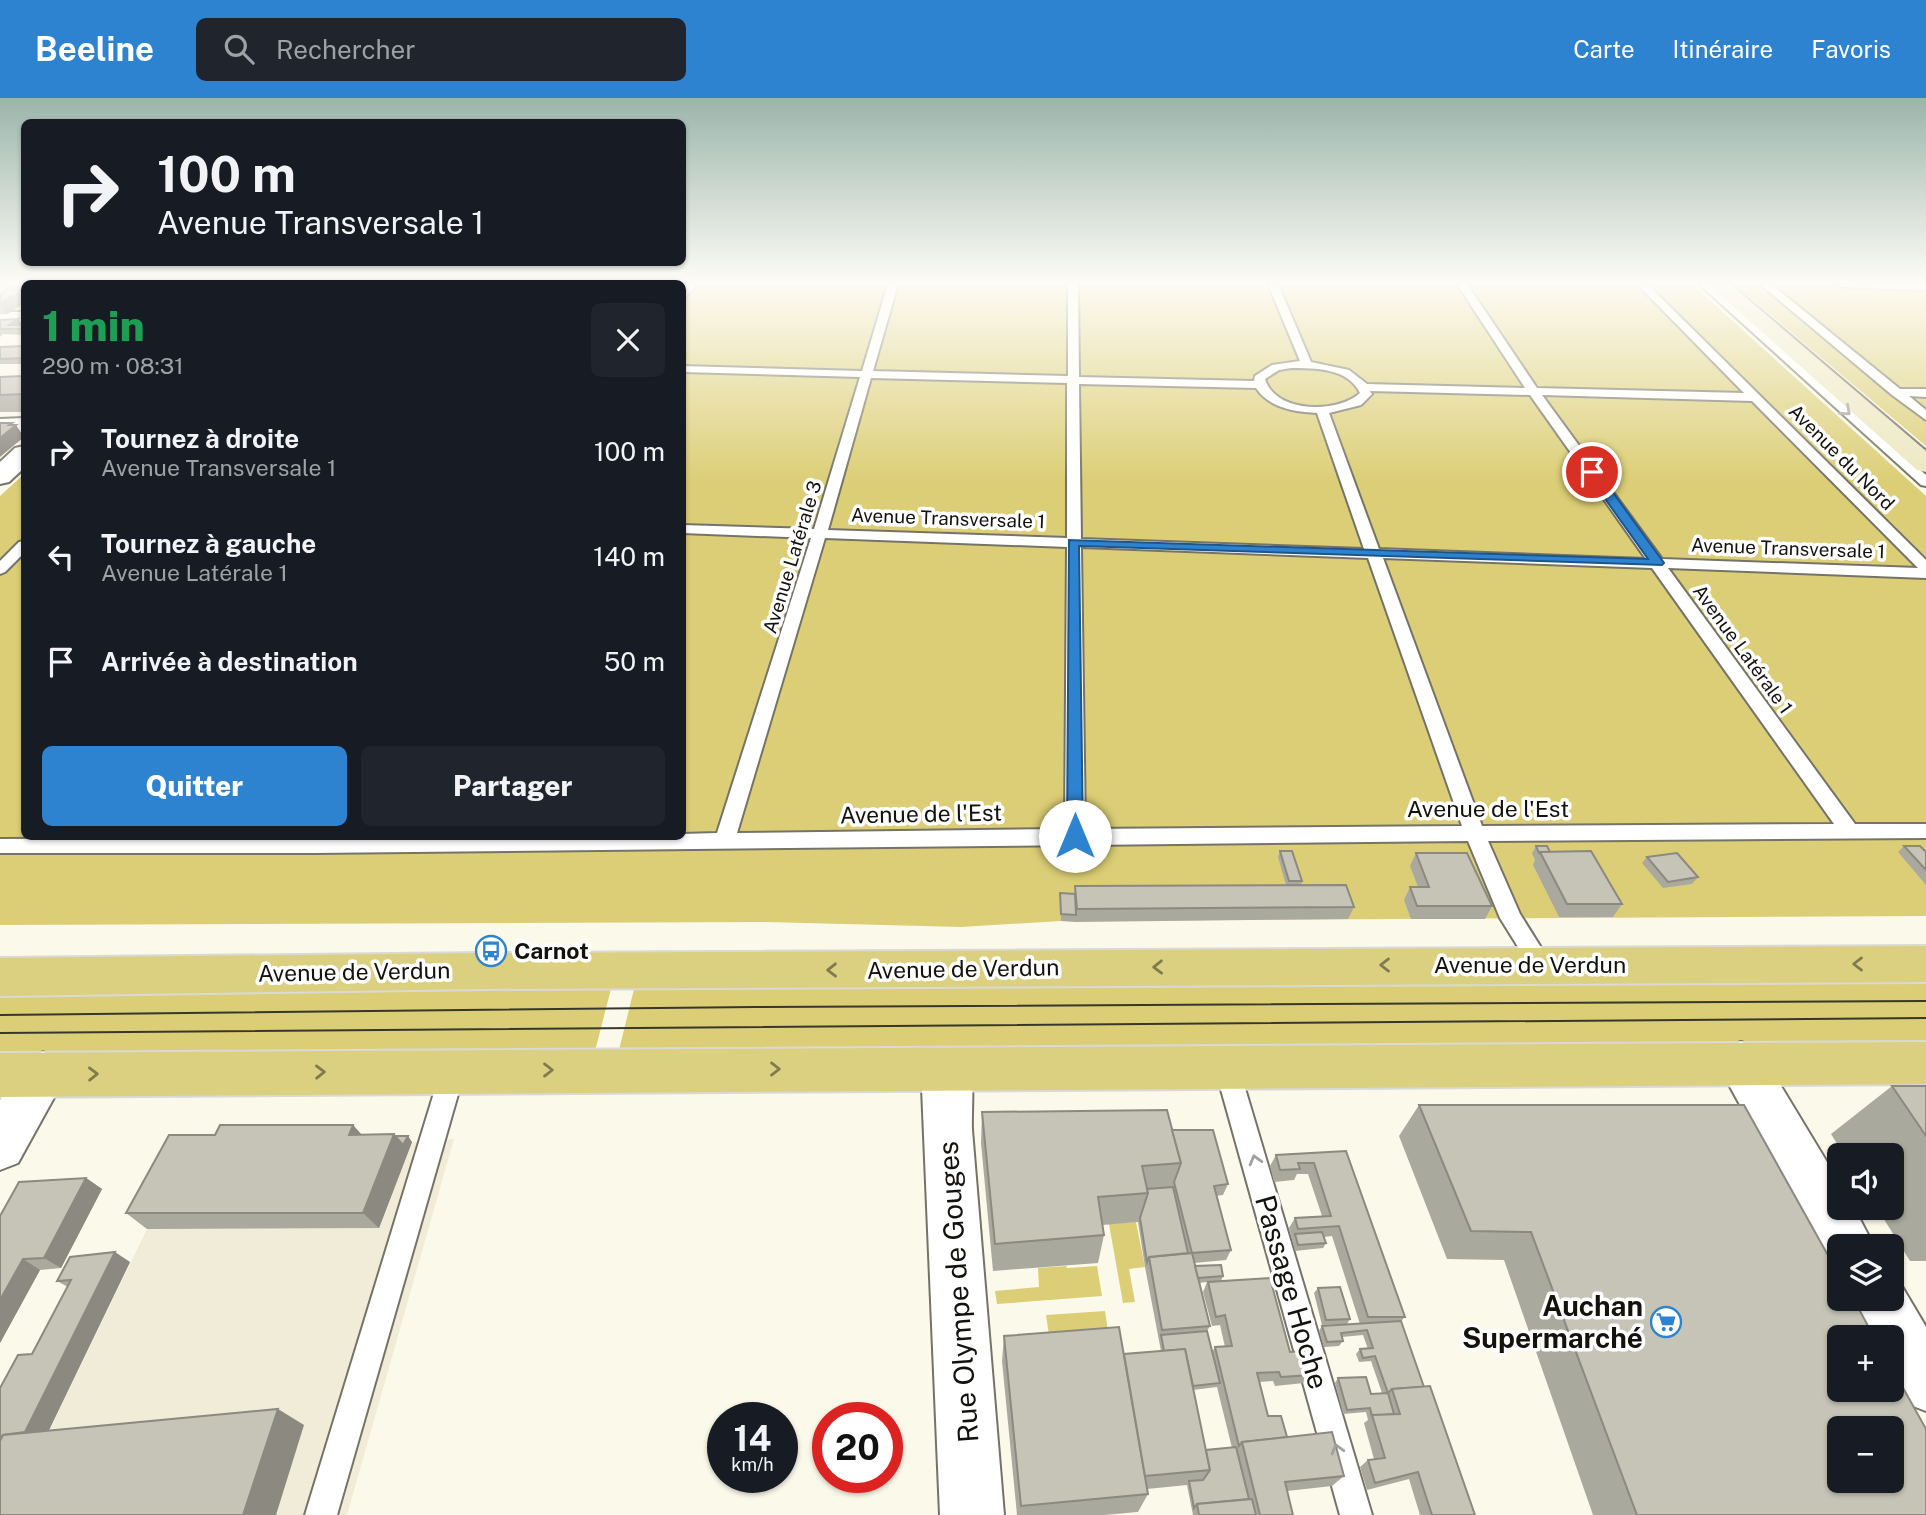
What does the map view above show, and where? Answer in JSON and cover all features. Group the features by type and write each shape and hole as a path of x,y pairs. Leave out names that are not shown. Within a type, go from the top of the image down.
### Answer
{"main road":[{"path":"1794,350 1926,464"},
{"name":"Avenue de Verdun","path":"0,977 484,971 1926,964"},
{"path":"22,1074 1926,1063"}],"street":[{"path":"0,426 21,425"},
{"path":"0,476 21,457"},
{"path":"1741,1063 1840,1234"},
{"name":"Rue Olympe de Gouges","path":"950,1070 946,1088 947,1130 972,1515"},
{"path":"0,1146 22,1074"},
{"path":"1885,1311 1926,1382"}],"lane":[{"name":"Avenue Latérale 3","path":"724,842 820,533 873,350"},
{"path":"1072,350 1075,836"},
{"path":"1301,350 1307,365"},
{"name":"Avenue Latérale 1","path":"1506,350 1849,831"},
{"name":"Avenue du Nord","path":"1708,350 1926,570"},
{"path":"1778,350 1926,482"},
{"path":"1845,350 1926,416"},
{"path":"686,369 1259,386 1274,400 1322,411 1339,410 1362,401 1366,394 1358,380 1336,370 1307,365 1276,367 1259,378 1259,386"},
{"path":"1364,387 1754,397"},
{"path":"1896,392 1926,393"},
{"path":"1322,411 1475,834 1511,918 1541,965"},
{"name":"Avenue Transversale 1","path":"686,529 1926,570"},
{"path":"0,569 21,548"},
{"name":"Avenue de l'Est","path":"4,846 317,841 724,842 1075,836 1926,831"},
{"path":"4,846 21,832"},
{"name":"Passage Hoche","path":"1227,1068 1356,1515"},
{"path":"321,1515 453,1070"}],"shaded area":[{"path":"686,350 1765,350 1926,496 1926,916 1061,921 961,927 766,922 0,925 0,496 21,477 21,840 686,840"},
{"path":"1812,350 1926,350 1926,446"},
{"path":"1926,973 1926,1048 618,1054 636,981"},
{"path":"613,981 594,1055 0,1057 0,985"},
{"path":"454,1139 347,1515 8,1515 147,1229 412,1142"},
{"path":"1136,1222 1145,1267 1129,1269 1135,1302 1123,1303 1109,1224"},
{"path":"1097,1266 1102,1296 997,1304 995,1291 1039,1287 1038,1268"},
{"path":"1105,1311 1111,1351 1049,1335 1046,1315"}],"building":[{"path":"0,350 21,350 21,358 0,359"},
{"path":"21,376 21,394 0,395 0,377"},
{"path":"0,423 12,423 9,425 16,425 0,438"},
{"path":"1536,846 1547,846 1550,852 1539,853"},
{"path":"1904,846 1920,846 1926,852 1926,870"},
{"path":"1280,851 1292,851 1302,881 1289,881"},
{"path":"1591,851 1622,904 1567,904 1540,852"},
{"path":"1416,853 1467,853 1492,906 1417,906 1410,887 1429,887"},
{"path":"1677,853 1698,877 1668,882 1647,857"},
{"path":"1346,885 1354,907 1077,909 1075,886"},
{"path":"1060,893 1075,894 1076,915 1061,914"},
{"path":"1892,1086 1926,1086 1926,1136"},
{"name":"Auchan Supermarché","path":"1419,1105 1744,1105 1827,1254 1827,1311 1860,1311 1868,1325 1827,1325 1827,1402 1904,1402 1904,1390 1926,1429 1926,1515 1637,1515 1531,1232 1471,1231"},
{"path":"1167,1110 1181,1163 1142,1166 1148,1193 1098,1197 1104,1235 995,1244 982,1112"},
{"path":"220,1125 353,1125 349,1135 394,1134 363,1213 126,1213 169,1135 215,1135"},
{"path":"1172,1130 1213,1130 1228,1184 1214,1186 1231,1250 1192,1253 1174,1182 1181,1163"},
{"path":"395,1136 408,1136 403,1145"},
{"path":"1346,1151 1405,1317 1368,1317 1339,1226 1298,1229 1295,1218 1331,1216 1314,1163 1298,1163 1300,1169 1280,1170 1276,1155"},
{"path":"86,1178 44,1258 23,1259 0,1300 0,1216 19,1182"},
{"path":"1173,1187 1188,1253 1149,1257 1147,1262 1140,1218 1147,1189"},
{"path":"1322,1232 1326,1243 1298,1245 1295,1234"},
{"path":"115,1252 25,1432 3,1435 0,1441 0,1388 18,1355 32,1354 71,1280 57,1281 70,1257"},
{"path":"1192,1253 1210,1326 1162,1330 1149,1257"},
{"path":"1221,1265 1223,1276 1198,1278 1195,1266"},
{"path":"1270,1278 1290,1352 1304,1351 1311,1375 1281,1377 1279,1372 1257,1373 1268,1416 1281,1416 1287,1437 1242,1442 1239,1446 1215,1347 1232,1346 1225,1315 1216,1317 1208,1282"},
{"path":"1340,1287 1350,1319 1326,1320 1318,1288"},
{"path":"1401,1321 1424,1387 1392,1389 1388,1393 1375,1356 1363,1358 1360,1349 1373,1348 1367,1330 1341,1333 1343,1341 1327,1342 1322,1326"},
{"path":"1119,1327 1148,1494 1021,1506 1004,1336"},
{"path":"1207,1331 1220,1383 1193,1386 1185,1349 1164,1351 1161,1335"},
{"path":"1185,1349 1210,1470 1145,1476 1124,1354"},
{"path":"1366,1377 1371,1394 1388,1393 1394,1414 1372,1416 1370,1408 1347,1410 1338,1378"},
{"path":"1430,1386 1475,1515 1432,1515 1418,1472 1375,1483 1368,1460 1385,1458 1372,1415 1400,1414 1392,1389"},
{"path":"278,1409 243,1515 0,1515 0,1441 3,1435"},
{"path":"1332,1432 1344,1476 1285,1482 1293,1515 1260,1515 1242,1442"},
{"path":"1236,1447 1249,1499 1197,1504 1194,1508 1189,1481 1203,1480 1210,1470 1206,1450"},
{"path":"1252,1499 1256,1515 1199,1515 1197,1504"}],"tram line":[{"path":"0,1015 756,1007 1926,1001"},
{"path":"0,1033 1926,1018"}],"place":[{"name":"Carnot","path":"491,951"},
{"name":"Auchan Supermarché","path":"1666,1322"}],"route":[{"path":"1075,836 1073,543 1657,563 1592,472"}]}
